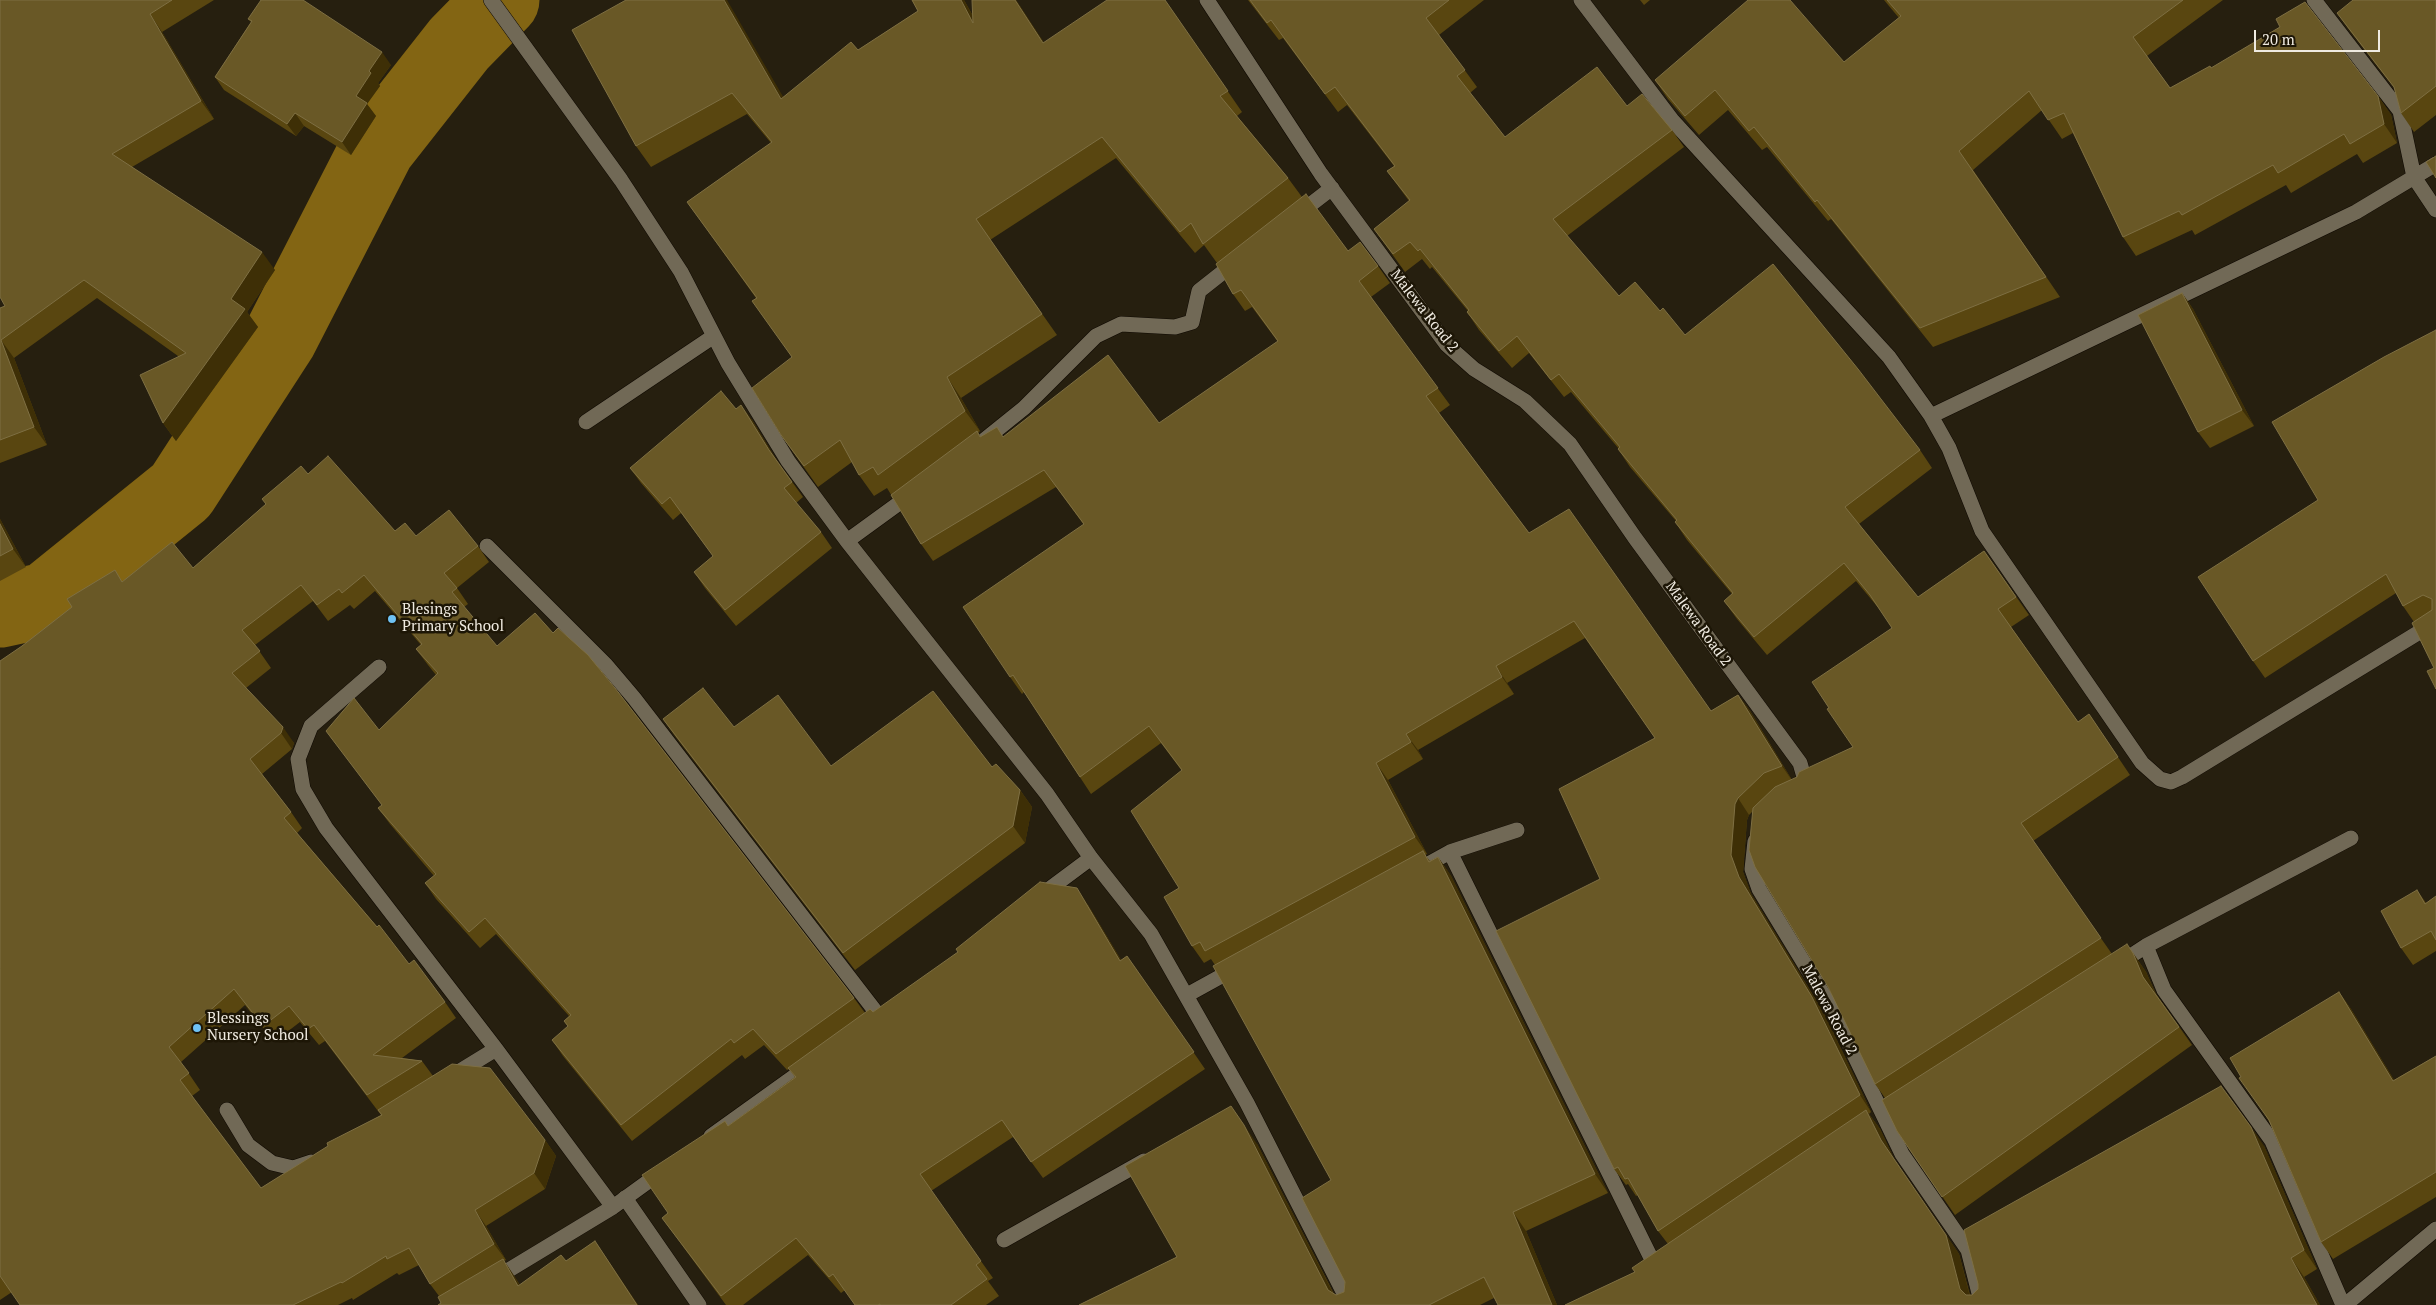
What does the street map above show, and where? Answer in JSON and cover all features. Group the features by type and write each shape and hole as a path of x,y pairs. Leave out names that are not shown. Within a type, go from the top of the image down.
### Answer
{"street":[{"path":"492,0 621,180 681,272 714,336 788,461 847,541 1047,794 1091,858 1151,934 1186,995 1242,1106 1350,1305"},
{"name":"Malewa Road 2","path":"1207,0 1332,188 1447,344 1474,369 1524,401 1570,444 1635,538 1800,763 1804,776 1802,789 1788,795"},
{"path":"1581,0 1672,120 1889,357 1931,416 1949,448 1982,531 2142,764 2160,779 2171,782 2182,777 2436,622"},
{"path":"2314,0 2400,111 2414,177 2436,210"},
{"path":"1931,416 2356,212 2436,164"},
{"path":"1285,224 1332,188"},
{"path":"968,454 1024,408 1096,336 1121,324 1175,327 1192,322 1199,291 1246,255"},
{"path":"586,422 714,336"},
{"path":"847,541 928,483"},
{"path":"488,546 623,684 879,1016"},
{"path":"379,667 311,726 298,760 303,789 326,828 496,1049 613,1207"},
{"path":"1406,876 1450,852 1517,830"},
{"name":"Malewa Road 2","path":"1756,830 1752,870 1759,889 1832,1009 1878,1118 1968,1250 1982,1305"},
{"path":"2105,972 2146,946 2351,838"},
{"path":"1450,852 1656,1268"},
{"path":"1028,905 1091,858"},
{"path":"2146,946 2164,990 2272,1141 2344,1305 2436,1229"},
{"path":"1186,995 1248,962"},
{"path":"863,1028 895,1004"},
{"path":"438,1084 496,1049"},
{"path":"696,1147 823,1056"},
{"path":"1878,1118 1899,1105"},
{"path":"227,1110 248,1145 272,1163 293,1168 324,1155"},
{"path":"1004,1240 1160,1152"},
{"path":"482,1285 613,1207 673,1164"},
{"path":"625,1198 699,1305"},
{"path":"1642,1277 1672,1257"}],"building":[{"path":"0,0 172,0 150,14 201,101 112,154 262,252 231,299 245,309 163,423 140,375 186,353 84,280 1,340 34,427 0,440 0,308 5,306 0,297"},
{"path":"261,0 303,0 382,52 369,71 371,73 356,96 367,103 342,142 295,113 287,124 215,77 252,21 248,19"},
{"path":"626,0 724,0 781,99 851,42 858,50 918,11 912,0 961,0 973,23 972,0 1015,0 1043,43 1107,0 1165,0 1228,91 1220,96 1288,178 1203,244 1191,223 1180,232 1102,137 976,219 1042,314 947,377 965,411 878,475 873,467 859,475 840,440 804,466 781,435 752,388 792,357 752,301 757,298 687,202 772,142 732,93 636,146 572,30"},
{"path":"1250,0 1449,0 1426,18 1465,70 1457,76 1505,137 1597,67 1627,106 1642,94 1672,130 1553,219 1619,296 1635,282 1660,311 1663,308 1685,335 1773,264 1858,369 1920,450 1845,507 1918,597 1984,551 2016,597 1998,609 2078,722 2089,714 2118,757 2021,823 2101,938 1875,1084 1828,987 1755,867 1749,850 1753,808 1775,787 1797,777 1799,772 1853,747 1827,709 1829,708 1812,682 1892,628 1870,595 1844,563 1754,637 1724,601 1733,593 1675,522 1677,520 1618,449 1620,447 1559,374 1551,380 1517,336 1499,351 1420,249 1418,251 1410,242 1393,254 1374,229 1410,200 1387,171 1395,166 1335,87 1325,94 1271,20 1267,23"},
{"path":"1748,0 1790,0 1844,62 1901,16 1887,0 2183,0 2133,37 2170,88 2210,66 2211,68 2280,27 2276,19 2305,2 2378,96 2384,124 2350,144 2344,134 2278,173 2273,165 2182,215 2179,211 2123,237 2064,113 2048,120 2029,91 1959,151 2046,277 1920,328 1817,200 1815,202 1754,127 1749,131 1715,90 1685,116 1655,80"},
{"path":"2353,0 2436,0 2436,86 2401,113 2394,87 2337,13"},
{"path":"2436,156 2436,178 2426,162"},
{"path":"1306,194 1348,251 1360,242 1378,266 1359,281 1438,388 1426,396 1529,533 1569,509 1711,711 1738,695 1782,766 1764,773 1738,798 1735,804 1731,855 1739,877 1812,997 1860,1095 1658,1231 1628,1178 1625,1179 1618,1167 1614,1169 1496,931 1600,879 1559,789 1655,738 1574,621 1496,666 1502,677 1406,734 1411,742 1376,763 1415,837 1205,951 1200,942 1192,946 1164,897 1179,888 1131,811 1182,770 1149,726 1080,777 1013,675 1010,677 963,607 1084,524 1044,470 921,544 891,495 977,431 980,437 997,427 1003,437 1108,355 1159,423 1278,341 1241,290 1233,294 1216,264"},
{"path":"2182,293 2242,410 2198,432 2138,315"},
{"path":"2436,330 2436,689 2427,671 2434,668 2412,623 2432,610 2432,599 2423,595 2403,606 2386,574 2253,661 2198,577 2318,500 2272,422 2384,357"},
{"path":"721,391 736,409 741,405 769,450 792,482 784,488 821,532 725,610 694,572 713,556 670,497 662,504 630,468"},
{"path":"328,456 395,531 405,523 416,536 449,510 478,546 444,573 457,588 452,592 497,646 535,613 553,633 558,628 588,655 854,998 776,1054 753,1029 734,1043 731,1039 621,1125 552,1040 568,1026 564,1021 571,1015 485,918 469,932 425,883 436,874 378,808 382,805 326,731 354,698 379,730 438,673 416,649 422,644 364,575 342,593 339,589 317,605 301,585 242,630 260,651 232,673 283,727 281,733 250,759 291,812 284,818 377,927 379,925 409,964 414,960 445,1002 373,1055 422,1061 367,1095 314,1025 308,1029 289,1006 263,1026 234,989 169,1047 189,1073 180,1080 261,1188 328,1146 327,1143 382,1115 378,1110 452,1064 490,1068 545,1140 534,1173 475,1210 494,1244 430,1284 409,1248 387,1259 386,1256 342,1283 293,1305 20,1305 0,1276 0,661 72,607 67,599 115,570 122,582 172,542 193,568 266,504 262,499 301,466 308,474"},
{"path":"0,524 13,549 0,556"},
{"path":"703,688 734,727 778,695 831,766 933,691 992,767 996,764 1020,790 1013,826 843,953 663,719"},
{"path":"1423,851 1429,862 1438,857 1595,1174 1513,1212 1552,1305 1498,1305 1484,1277 1429,1305 1079,1305 1177,1257 1125,1166 1231,1106 1244,1125 1328,1290 1336,1295 1344,1292 1345,1282 1302,1198 1331,1180 1213,966"},
{"path":"1040,882 1077,888 1120,961 1127,956 1194,1052 1031,1162 1002,1120 920,1174 981,1261 976,1265 987,1279 951,1305 855,1305 833,1274 829,1277 796,1238 721,1296 662,1218 668,1213 642,1175 725,1121 728,1126 796,1077 788,1068 870,1009 873,1012 958,952 956,949"},
{"path":"2417,890 2425,904 2436,896 2436,940 2431,931 2401,948 2381,911"},
{"path":"2127,944 2143,977 2179,1027 1942,1197 1897,1131 1882,1100"},
{"path":"2339,992 2393,1081 2436,1056 2436,1172 2321,1242 2269,1120 2239,1078 2241,1077 2230,1058"},
{"path":"2221,1086 2251,1127 2304,1250 2291,1258 2317,1305 1565,1305 1635,1272 1632,1268 1866,1110 1881,1140 1946,1235 1960,1289 1966,1295 1972,1295 1978,1289 1978,1284 1964,1230"},
{"path":"595,1241 637,1305 438,1305 441,1303 438,1297 503,1259 518,1286 561,1255 566,1261"}],"waterway":[{"path":"0,610 46,600 181,491 280,338 378,147 459,44 502,0"}],"place":[{"name":"Blesings Primary School","path":"392,619"},
{"name":"Blessings Nursery School","path":"197,1028"}]}
